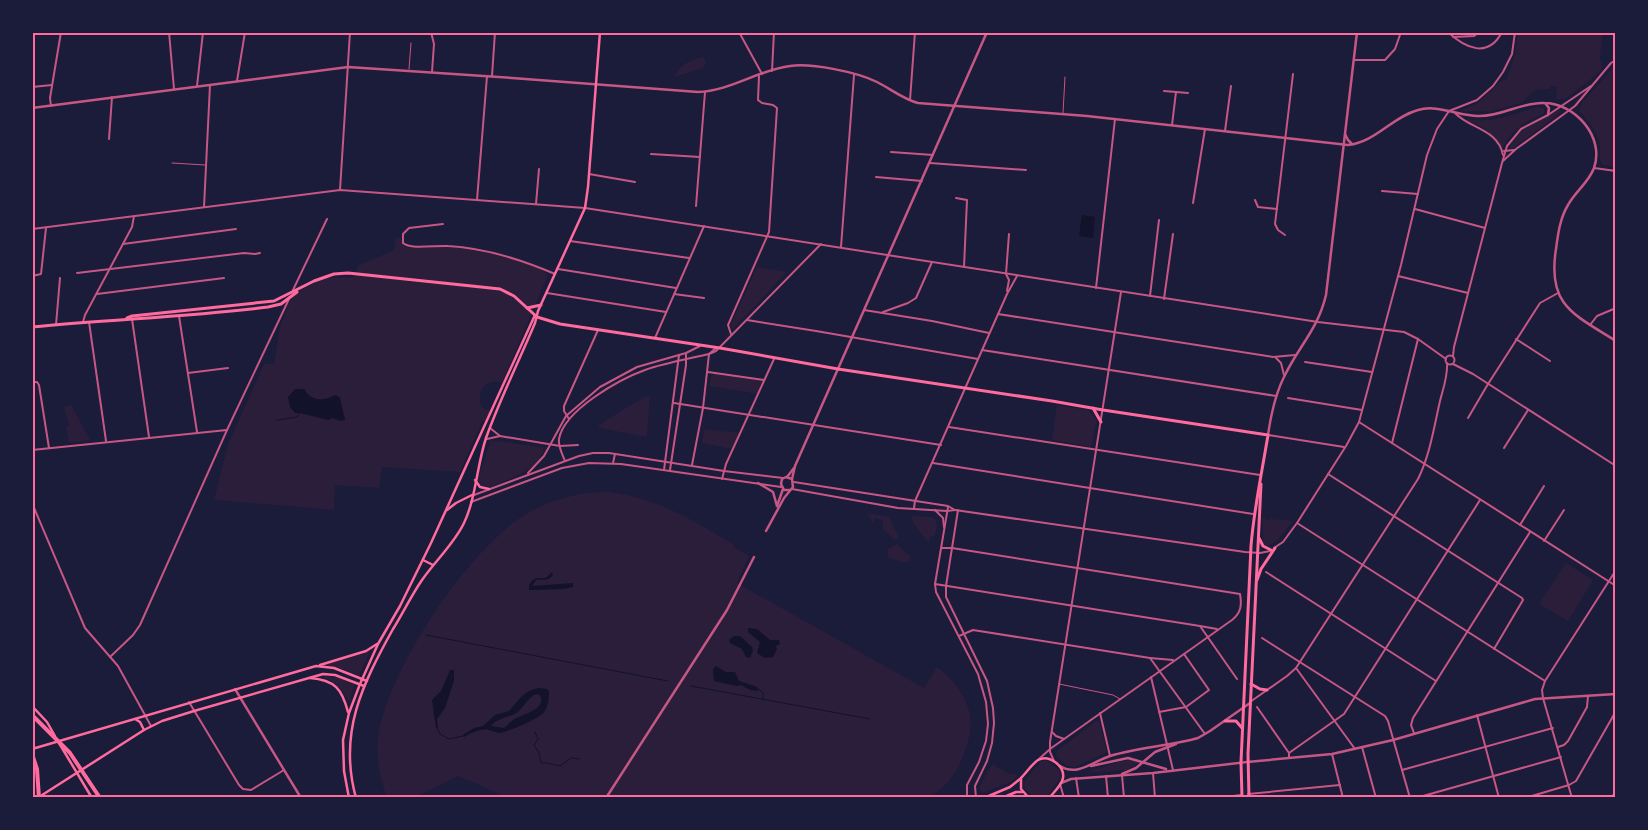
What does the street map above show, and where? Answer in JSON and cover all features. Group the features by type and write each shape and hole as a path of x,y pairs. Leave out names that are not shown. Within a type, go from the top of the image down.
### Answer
{"highway":[{"path":"32,716 70,753 100,798"},
{"path":"32,754 37,768 39,798"}],"main road":[{"path":"356,798 349,768 350,738 354,717 364,686 410,599 461,529 470,504 490,428 538,311 584,208 589,174 600,32"},
{"path":"32,328 127,318 179,316 254,309 281,304 289,296 305,286 325,277 348,273 500,289 514,296 536,317 560,324 718,348 838,370 1268,435 1261,482 1253,514 1250,553 1242,728 1242,796"},
{"path":"295,286 298,290"},
{"path":"293,293 305,286"},
{"path":"132,318 268,302 289,296"},
{"path":"281,304 284,308"},
{"path":"526,308 541,305"},
{"path":"349,798 344,771 343,740 349,713 360,684 378,644 423,560 536,317"},
{"path":"1093,408 1101,422"},
{"path":"475,480 480,487 489,489"},
{"path":"1249,796 1247,762 1261,482"},
{"path":"446,511 472,495"},
{"path":"460,501 470,504"},
{"path":"1258,535 1263,546 1271,550"},
{"path":"1255,590 1261,569 1275,548"},
{"path":"423,560 433,565"},
{"path":"32,749 366,651 378,644"},
{"path":"316,666 334,668 367,681"},
{"path":"39,798 151,726 194,711 323,674 331,674 364,686"},
{"path":"274,678 277,686"},
{"path":"307,678 325,680 334,685 342,694 349,713"},
{"path":"1251,684 1260,689 1267,690"},
{"path":"32,706 47,722 92,798"},
{"path":"134,718 140,722 144,730"},
{"path":"1225,721 1236,721 1242,728"},
{"path":"984,798 1013,785 1037,761 1045,759 1054,761 1064,774 1061,783 1050,798"},
{"path":"1021,778 1021,787 1029,798"},
{"path":"1002,798 1016,792 1024,793"}],"street":[{"path":"52,106 50,98 61,32"},
{"path":"169,32 174,89"},
{"path":"197,86 203,32"},
{"path":"237,81 244,32"},
{"path":"340,190 350,32"},
{"path":"431,32 434,44 432,72"},
{"path":"492,76 495,32"},
{"path":"732,335 728,325 768,236 777,108 773,105 762,104 758,100 760,75 738,32"},
{"path":"772,71 774,32"},
{"path":"910,101 914,32"},
{"path":"766,531 777,506 782,488 781,481 795,466 814,425 987,32"},
{"path":"1345,447 1268,435 1276,396 1284,376 1318,322 1328,284 1357,32"},
{"path":"1354,60 1385,60 1396,49 1401,32"},
{"path":"1448,32 1467,46 1482,49 1492,45 1502,32"},
{"path":"1453,37 1474,36 1479,32"},
{"path":"470,504 562,468 589,463 613,463 758,483 883,505 947,511 956,510 1257,554 1271,550 1284,542 1359,422 1430,146 1438,128 1449,112 1477,100 1493,86 1512,54 1515,32"},
{"path":"1502,163 1516,149 1582,100 1591,86 1611,63 1616,60"},
{"path":"32,108 348,68 492,76 705,92 772,71 800,65 816,66 876,81 910,101 1063,113 1344,145 1368,140 1415,111 1427,109 1478,117 1544,103 1563,106 1578,117 1592,136 1596,151 1594,168 1568,205 1562,219 1554,262 1554,274 1558,293 1567,308 1616,341"},
{"path":"1285,235 1276,228 1293,74"},
{"path":"841,247 854,75"},
{"path":"477,200 487,76"},
{"path":"32,88 52,85"},
{"path":"204,207 210,85"},
{"path":"1225,132 1231,86"},
{"path":"1446,359 1453,349 1504,150 1521,129 1563,106 1591,86"},
{"path":"1164,91 1188,94"},
{"path":"696,206 705,92"},
{"path":"1172,126 1176,92"},
{"path":"109,139 112,97"},
{"path":"1544,103 1548,108 1548,115"},
{"path":"1455,113 1461,119 1487,132 1504,150"},
{"path":"1096,288 1115,119"},
{"path":"1192,204 1205,129"},
{"path":"1345,133 1348,140 1354,144"},
{"path":"1504,150 1516,149"},
{"path":"891,152 934,155"},
{"path":"651,154 700,157"},
{"path":"930,163 1026,170"},
{"path":"1594,168 1616,171"},
{"path":"536,204 539,169"},
{"path":"589,174 635,182"},
{"path":"876,177 922,181"},
{"path":"32,229 340,190 584,208 890,254 964,268 1164,299 1318,322 1397,330 1418,339 1440,354 1446,359 1447,372 1425,464 1418,479 1301,662 1267,690 1205,734 1155,752 1133,770 1120,776"},
{"path":"1382,191 1418,194"},
{"path":"956,198 967,200 964,268"},
{"path":"1255,200 1258,207 1277,210"},
{"path":"1415,209 1485,228"},
{"path":"83,322 132,227 134,216"},
{"path":"293,293 327,219"},
{"path":"1150,296 1159,220"},
{"path":"442,224 409,228 403,234 403,243 409,247 446,246 493,252 525,261 555,274"},
{"path":"654,339 704,226"},
{"path":"32,276 40,275 46,228"},
{"path":"123,244 236,229"},
{"path":"1007,294 1009,280 1006,274 1009,234"},
{"path":"1164,299 1173,234"},
{"path":"570,241 689,258"},
{"path":"564,461 560,446 561,433 569,420 581,407 616,383 652,368 709,354 718,348 821,244"},
{"path":"77,273 242,253 260,253"},
{"path":"882,313 916,298 932,262"},
{"path":"557,269 676,288"},
{"path":"914,508 915,501 978,359 1017,276"},
{"path":"1398,276 1468,293"},
{"path":"56,325 60,278"},
{"path":"97,294 224,278"},
{"path":"1054,761 1050,749 1052,732 1121,292"},
{"path":"547,293 666,312"},
{"path":"1468,418 1540,303 1558,293"},
{"path":"674,294 704,298"},
{"path":"110,657 140,626 289,296"},
{"path":"1590,325 1597,316 1616,308"},
{"path":"864,310 990,333"},
{"path":"998,314 1273,356 1297,355"},
{"path":"179,316 197,432"},
{"path":"132,318 149,438"},
{"path":"747,320 978,359"},
{"path":"89,322 106,442"},
{"path":"569,420 564,406 598,330"},
{"path":"1392,443 1418,339"},
{"path":"1516,339 1550,361"},
{"path":"527,475 539,463 566,416 600,387 613,378 650,362 686,353 700,346"},
{"path":"1447,372 1453,363 1453,349"},
{"path":"982,350 1276,396"},
{"path":"670,470 686,353"},
{"path":"692,465 703,408 709,354"},
{"path":"1440,354 1453,356"},
{"path":"664,470 680,361 679,355"},
{"path":"1273,356 1281,363 1284,376"},
{"path":"722,479 774,358"},
{"path":"650,362 652,368"},
{"path":"1305,362 1372,372"},
{"path":"1447,363 1459,365 1616,466"},
{"path":"188,373 228,368"},
{"path":"708,372 764,380"},
{"path":"613,378 616,383"},
{"path":"32,382 37,382 39,385 49,448"},
{"path":"600,387 603,391"},
{"path":"1288,398 1363,410"},
{"path":"674,404 941,445"},
{"path":"1504,448 1528,410"},
{"path":"1359,422 1616,586"},
{"path":"949,427 1262,476"},
{"path":"490,428 500,436"},
{"path":"32,450 227,430"},
{"path":"486,439 500,436 550,445 578,445"},
{"path":"472,495 564,461 593,453 615,454 777,478 786,477 793,481 948,506 956,510"},
{"path":"613,463 615,454"},
{"path":"933,463 1253,514"},
{"path":"775,512 790,489 795,466"},
{"path":"1328,474 1521,597 1523,600 1494,649"},
{"path":"758,483 773,492 777,506"},
{"path":"1520,526 1544,486"},
{"path":"1289,753 1344,714 1480,500"},
{"path":"32,503 85,628 118,666 151,726"},
{"path":"948,506 935,584 938,598 978,674 984,690 988,724 986,741 977,766 967,785 966,798"},
{"path":"931,509 938,512 943,518 944,532"},
{"path":"956,510 946,586 947,601 987,681 993,708 994,725 990,752 975,786 976,798"},
{"path":"1544,541 1564,510"},
{"path":"1297,523 1545,681"},
{"path":"1414,733 1411,725 1412,718 1530,532"},
{"path":"942,548 952,548 1240,594 1241,604 1239,613 1232,620 1050,749 1037,761"},
{"path":"606,798 727,610 754,557"},
{"path":"1572,798 1542,690 1545,681 1616,570"},
{"path":"1266,572 1436,681"},
{"path":"935,584 1219,629"},
{"path":"1200,626 1237,679"},
{"path":"959,636 973,630 1174,661"},
{"path":"1262,638 1385,716 1410,798"},
{"path":"1159,712 1186,707 1209,690 1184,654"},
{"path":"1150,658 1205,734"},
{"path":"1296,668 1355,749"},
{"path":"1151,678 1167,743 1171,770"},
{"path":"235,689 301,798"},
{"path":"1064,798 1061,783 1076,778 1120,776 1332,754 1393,740 1543,698 1616,694"},
{"path":"1558,747 1568,741 1587,707 1588,696"},
{"path":"189,702 243,789 255,788 284,770"},
{"path":"1257,707 1289,753 1289,758"},
{"path":"1525,798 1569,785 1576,781 1616,711"},
{"path":"1100,713 1110,756"},
{"path":"1477,715 1499,798"},
{"path":"988,724 994,725"},
{"path":"1402,770 1553,728"},
{"path":"1052,732 1058,738 1064,739"},
{"path":"1088,766 1110,756 1167,743 1177,743"},
{"path":"1362,747 1376,798"},
{"path":"1332,754 1343,798"},
{"path":"1416,798 1560,757"},
{"path":"1058,765 1066,770 1072,770 1128,758 1171,770"},
{"path":"977,766 983,769"},
{"path":"1153,772 1155,798"},
{"path":"1106,776 1108,798"},
{"path":"1120,776 1124,798"},
{"path":"1076,778 1079,798"},
{"path":"1249,796 1340,785"},
{"path":"1613,797 1616,792"},
{"path":"1215,798 1242,796"}],"lane":[{"path":"408,71 411,43"},
{"path":"1063,113 1065,77"},
{"path":"172,163 206,165"},
{"path":"1059,684 1113,695 1120,700"}],"shaded area":[{"path":"1518,33 1603,33 1600,57 1602,69 1565,99 1556,99 1557,87 1551,86 1550,89 1535,90 1521,103 1492,111 1463,111 1478,103 1501,81 1507,79 1515,54"},
{"path":"704,57 706,63 703,68 675,77 682,66"},
{"path":"1615,66 1615,167 1603,165 1597,137 1579,110 1582,103"},
{"path":"1537,107 1544,108 1544,113 1525,123 1515,131 1503,148 1486,129 1468,121 1468,119 1503,118"},
{"path":"1558,110 1560,111 1555,117 1515,147 1509,149 1517,135 1523,130"},
{"path":"1082,215 1095,217 1093,238 1079,236"},
{"path":"396,238 401,238 402,243 406,247 411,248 442,246 482,250 528,263 548,275 502,383 491,382 482,390 480,395 481,406 491,411 486,421 483,420 460,472 382,467 379,488 335,485 334,510 214,500 228,444 264,364 274,364 280,327 293,294 324,278 355,277 358,266 394,250"},
{"path":"757,267 787,272 733,329 730,326"},
{"path":"717,373 763,381 758,394 709,386 711,376"},
{"path":"295,389 304,389 311,396 318,399 336,395 340,398 345,420 340,421 333,418 328,420 295,413 290,407 288,397"},
{"path":"650,395 647,437 599,428 599,425"},
{"path":"71,405 90,440 69,443 66,426 69,425 64,407"},
{"path":"1057,405 1088,410 1097,420 1091,447 1052,440"},
{"path":"704,429 741,433 733,449 702,443"},
{"path":"491,440 539,447 543,448 544,452 533,465 520,474 489,487 481,486 478,479"},
{"path":"609,492 627,495 674,511 733,544 733,546 749,556 737,583 924,688 937,667 941,670 959,689 966,701 970,714 971,725 965,752 951,778 942,788 932,794 914,798 509,798 458,776 416,797 387,798 378,760 378,738 385,710 397,679 435,612 482,552 506,529 529,512 548,503 568,497 588,493"},
{"path":"867,513 889,517 899,538 895,540 883,530 883,520 875,518 873,523"},
{"path":"912,516 932,517 935,519 937,525 935,536 930,537 929,543 913,523"},
{"path":"1262,517 1269,521 1271,519 1293,521 1278,540 1268,546 1263,541"},
{"path":"897,544 910,556 911,559 907,562 900,562 888,557 888,549"},
{"path":"1566,563 1593,580 1568,621 1539,604"},
{"path":"552,572 553,575 549,579 536,580 532,586 573,583 573,587 529,590 529,585 532,581 536,578 546,578"},
{"path":"748,628 757,629 770,640 779,640 780,644 776,646 777,649 773,657 765,658 757,653 760,642 748,632"},
{"path":"734,636 740,636 752,647 753,651 750,658 746,657 742,649 730,643 729,640"},
{"path":"371,649 359,676 343,669 325,665 362,654"},
{"path":"716,666 726,672 735,672 739,681 757,687 759,691 750,690 741,685 737,686 714,681 713,669"},
{"path":"450,670 454,670 454,681 445,708 437,719 438,728 436,728 432,700 441,691"},
{"path":"324,676 339,678 355,685 349,702 339,687"},
{"path":"538,688 547,689 549,692 547,707 538,717 505,732 499,733 483,730 473,732 464,737 463,735 474,728 483,726 495,715 509,711 529,691","holes":["536,694 540,695 540,704 533,711 513,720 504,728 491,726 496,721 516,713"]},
{"path":"1096,721 1100,724 1107,752 1075,767 1069,767 1064,764 1056,755 1057,751"},
{"path":"1046,760 1059,770 1061,778 1046,797 1034,797 1025,789 1024,782 1040,762"},
{"path":"1130,760 1139,763 1126,770 1084,773 1115,763"},
{"path":"992,764 1010,774 1018,776 1011,782 982,793 979,788"}],"waterway":[{"path":"277,420 297,417 299,415"},
{"path":"426,635 668,681"},
{"path":"691,686 870,719"},
{"path":"759,689 763,693 763,700"},
{"path":"437,728 440,734 449,739 463,736"},
{"path":"535,732 538,739 534,745 539,753 541,763 560,766 571,758 580,759"}]}
